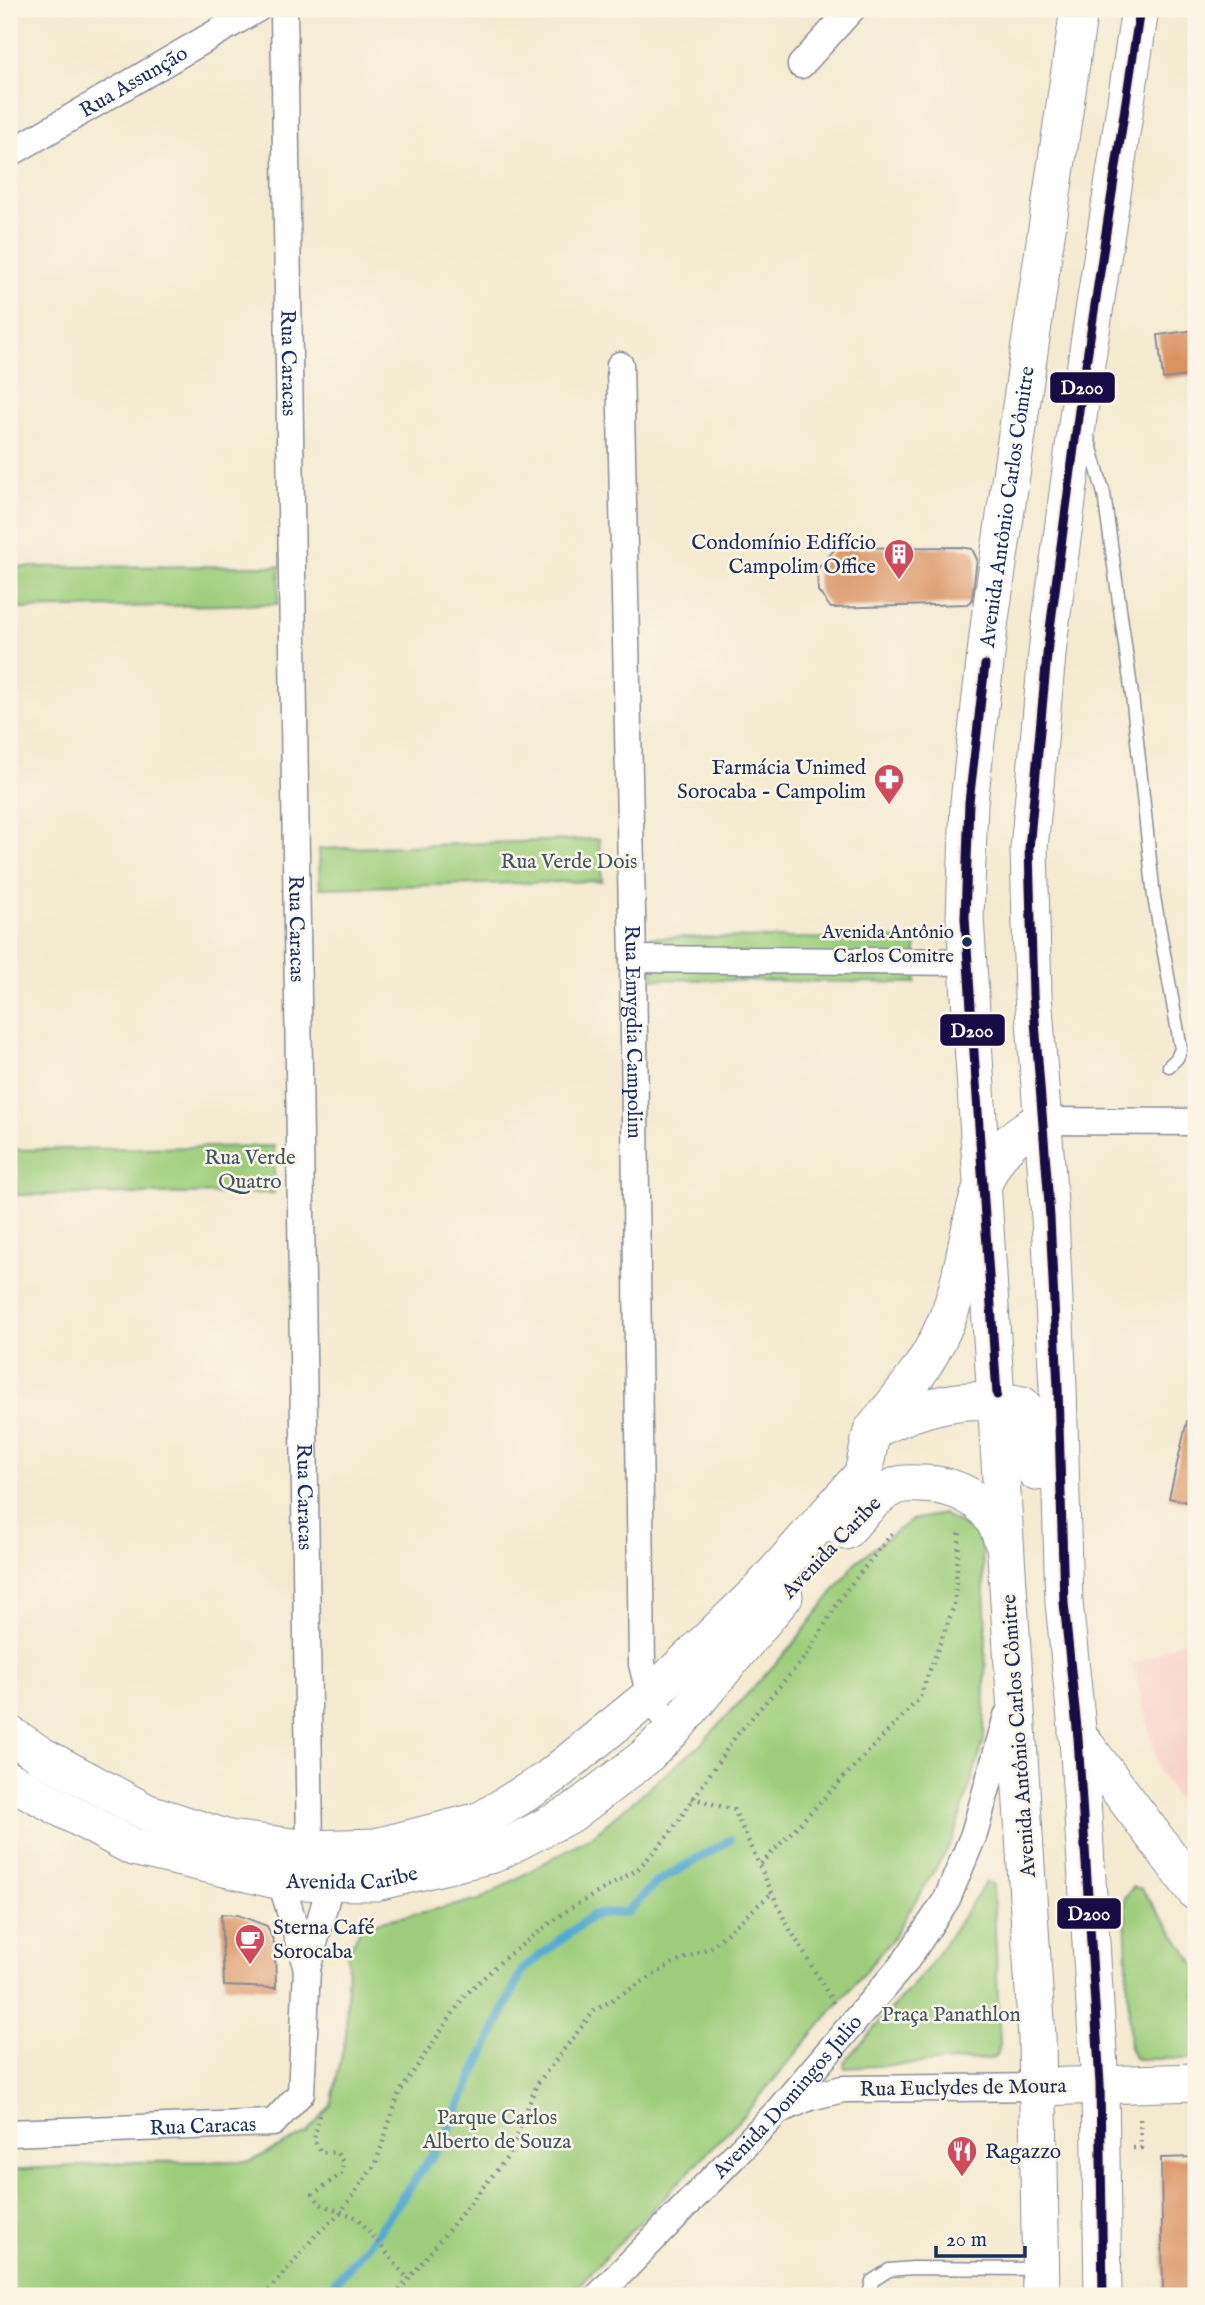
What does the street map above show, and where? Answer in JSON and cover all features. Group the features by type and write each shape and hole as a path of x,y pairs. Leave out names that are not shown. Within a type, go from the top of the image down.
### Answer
{"main road":[{"name":"Avenida Antônio Carlos Cômitre","path":"1041,2283 1040,2087 965,918 969,802 989,632 1079,9"},
{"path":"1103,2296 1100,2084 1079,1738 1064,1604 1055,1322 1032,995 1029,849 1048,644 1079,410 1140,9"},
{"path":"983,1177 1019,1131 1041,1121"},
{"name":"Avenida Caribe","path":"9,1734 42,1756 146,1812 229,1839 310,1849 376,1847 480,1821 548,1779 650,1696 761,1589 863,1475 872,1431 930,1359 949,1317 962,1276 983,1177"},
{"path":"872,1431 907,1413 933,1405 972,1399 1022,1405 1033,1424 1044,1652 1079,1738 1196,1892"},
{"name":"Avenida Caribe","path":"9,1780 132,1847 281,1881 376,1882 493,1854 572,1813 644,1758 673,1730 770,1611 878,1496 901,1484 932,1484 962,1490 988,1510 1000,1531 1007,1558"},
{"name":"Rua Euclydes de Moura","path":"1040,2087 1196,2082"}],"street":[{"name":"Rua Assunção","path":"9,154 257,9"},
{"name":"Rua Caracas","path":"284,9 310,1849"},
{"path":"801,65 852,9"},
{"name":"Rua Emygdia Campolim","path":"621,365 633,959 642,1664 650,1696"},
{"path":"633,959 968,962"},
{"path":"1041,1121 1196,1122"},
{"name":"Avenida Domingos Julio","path":"598,2296 776,2112 905,1962 947,1899 978,1821 1001,1746 1014,1680"},
{"path":"650,1696 673,1730"},
{"path":"281,1881 307,1969"},
{"path":"302,2093 307,1969 331,1881"},
{"name":"Rua Euclydes de Moura","path":"776,2112 810,2097 844,2089 1040,2087"},
{"name":"Rua Caracas","path":"9,2133 273,2123 302,2093"}],"lane":[{"path":"1079,410 1104,494 1123,626 1154,897 1181,1049 1169,1066"},
{"path":"869,2296 872,2281 889,2270 967,2267 1041,2283"}],"path":[{"path":"264,2296 316,2235 341,2211 376,2163 398,2093 466,1994 507,1956 569,1909 637,1870 668,1836 735,1737 807,1655 841,1597 901,1521 878,1496"},
{"path":"692,1798 734,1810 773,1892 847,2032"},
{"path":"395,2296 509,2155 537,2084 594,2011 672,1964 711,1947 773,1892"},
{"path":"302,2093 314,2104 320,2119 314,2140 321,2152 337,2153 343,2162 341,2174 313,2194 320,2204 358,2218 407,2278"}],"shaded area":[{"path":"1196,1634 1196,1828 1160,1774 1133,1665"}],"green space":[{"path":"280,566 278,604 14,609 13,567"},
{"name":"Rua Verde Dois","path":"599,839 602,881 320,888 319,849"},
{"path":"650,937 916,939 916,983 653,979"},
{"name":"Rua Verde Quatro","path":"274,1146 274,1193 10,1195 9,1150"},
{"name":"Parque Carlos Alberto de Souza","path":"943,1514 976,1533 982,1548 986,1630 984,1741 952,1842 890,1942 745,2114 568,2296 9,2296 9,2170 138,2162 251,2161 307,2133 331,2105 346,2036 348,1952 363,1925 479,1900 593,1835 700,1745 790,1648 857,1561 911,1520"},
{"name":"Praça Panathlon","path":"986,1882 993,1884 1000,2045 997,2055 990,2059 845,2068 844,2062 928,1968"},
{"path":"1133,1887 1142,1889 1196,1965 1196,2059 1139,2059 1134,2058 1130,2050 1125,1897"}],"building":[{"path":"1196,330 1196,375 1163,379 1158,335"},
{"name":"Condomínio Edifício Campolim Office","path":"836,548 972,549 977,559 972,600 967,604 831,608 818,591 817,569"},
{"path":"1187,1421 1196,1422 1196,1504 1169,1498"},
{"name":"Sterna Café Sorocaba","path":"221,1914 238,1915 267,1926 275,1945 276,1988 224,1986"},
{"path":"1196,2157 1196,2296 1163,2296 1161,2158"}],"waterway":[{"path":"323,2296 369,2244 444,2139 523,1969 593,1915 627,1912 657,1882 730,1840"}],"transit line":[{"name":"D200","path":"1103,2296 1100,2084 1078,1738 1064,1603 1058,1388 1050,1217 1033,995 1029,849 1048,644 1079,410 1140,9"},
{"name":"D200","path":"985,665 969,802 965,918 997,1395"}],"place":[{"name":"Condomínio Edifício Campolim Office","path":"899,581"},
{"name":"Farmácia Unimed Sorocaba - Campolim","path":"889,806"},
{"name":"Avenida Antônio Carlos Comitre","path":"967,942"},
{"name":"Sterna Café Sorocaba","path":"250,1966"},
{"name":"Ragazzo","path":"962,2178"}]}
